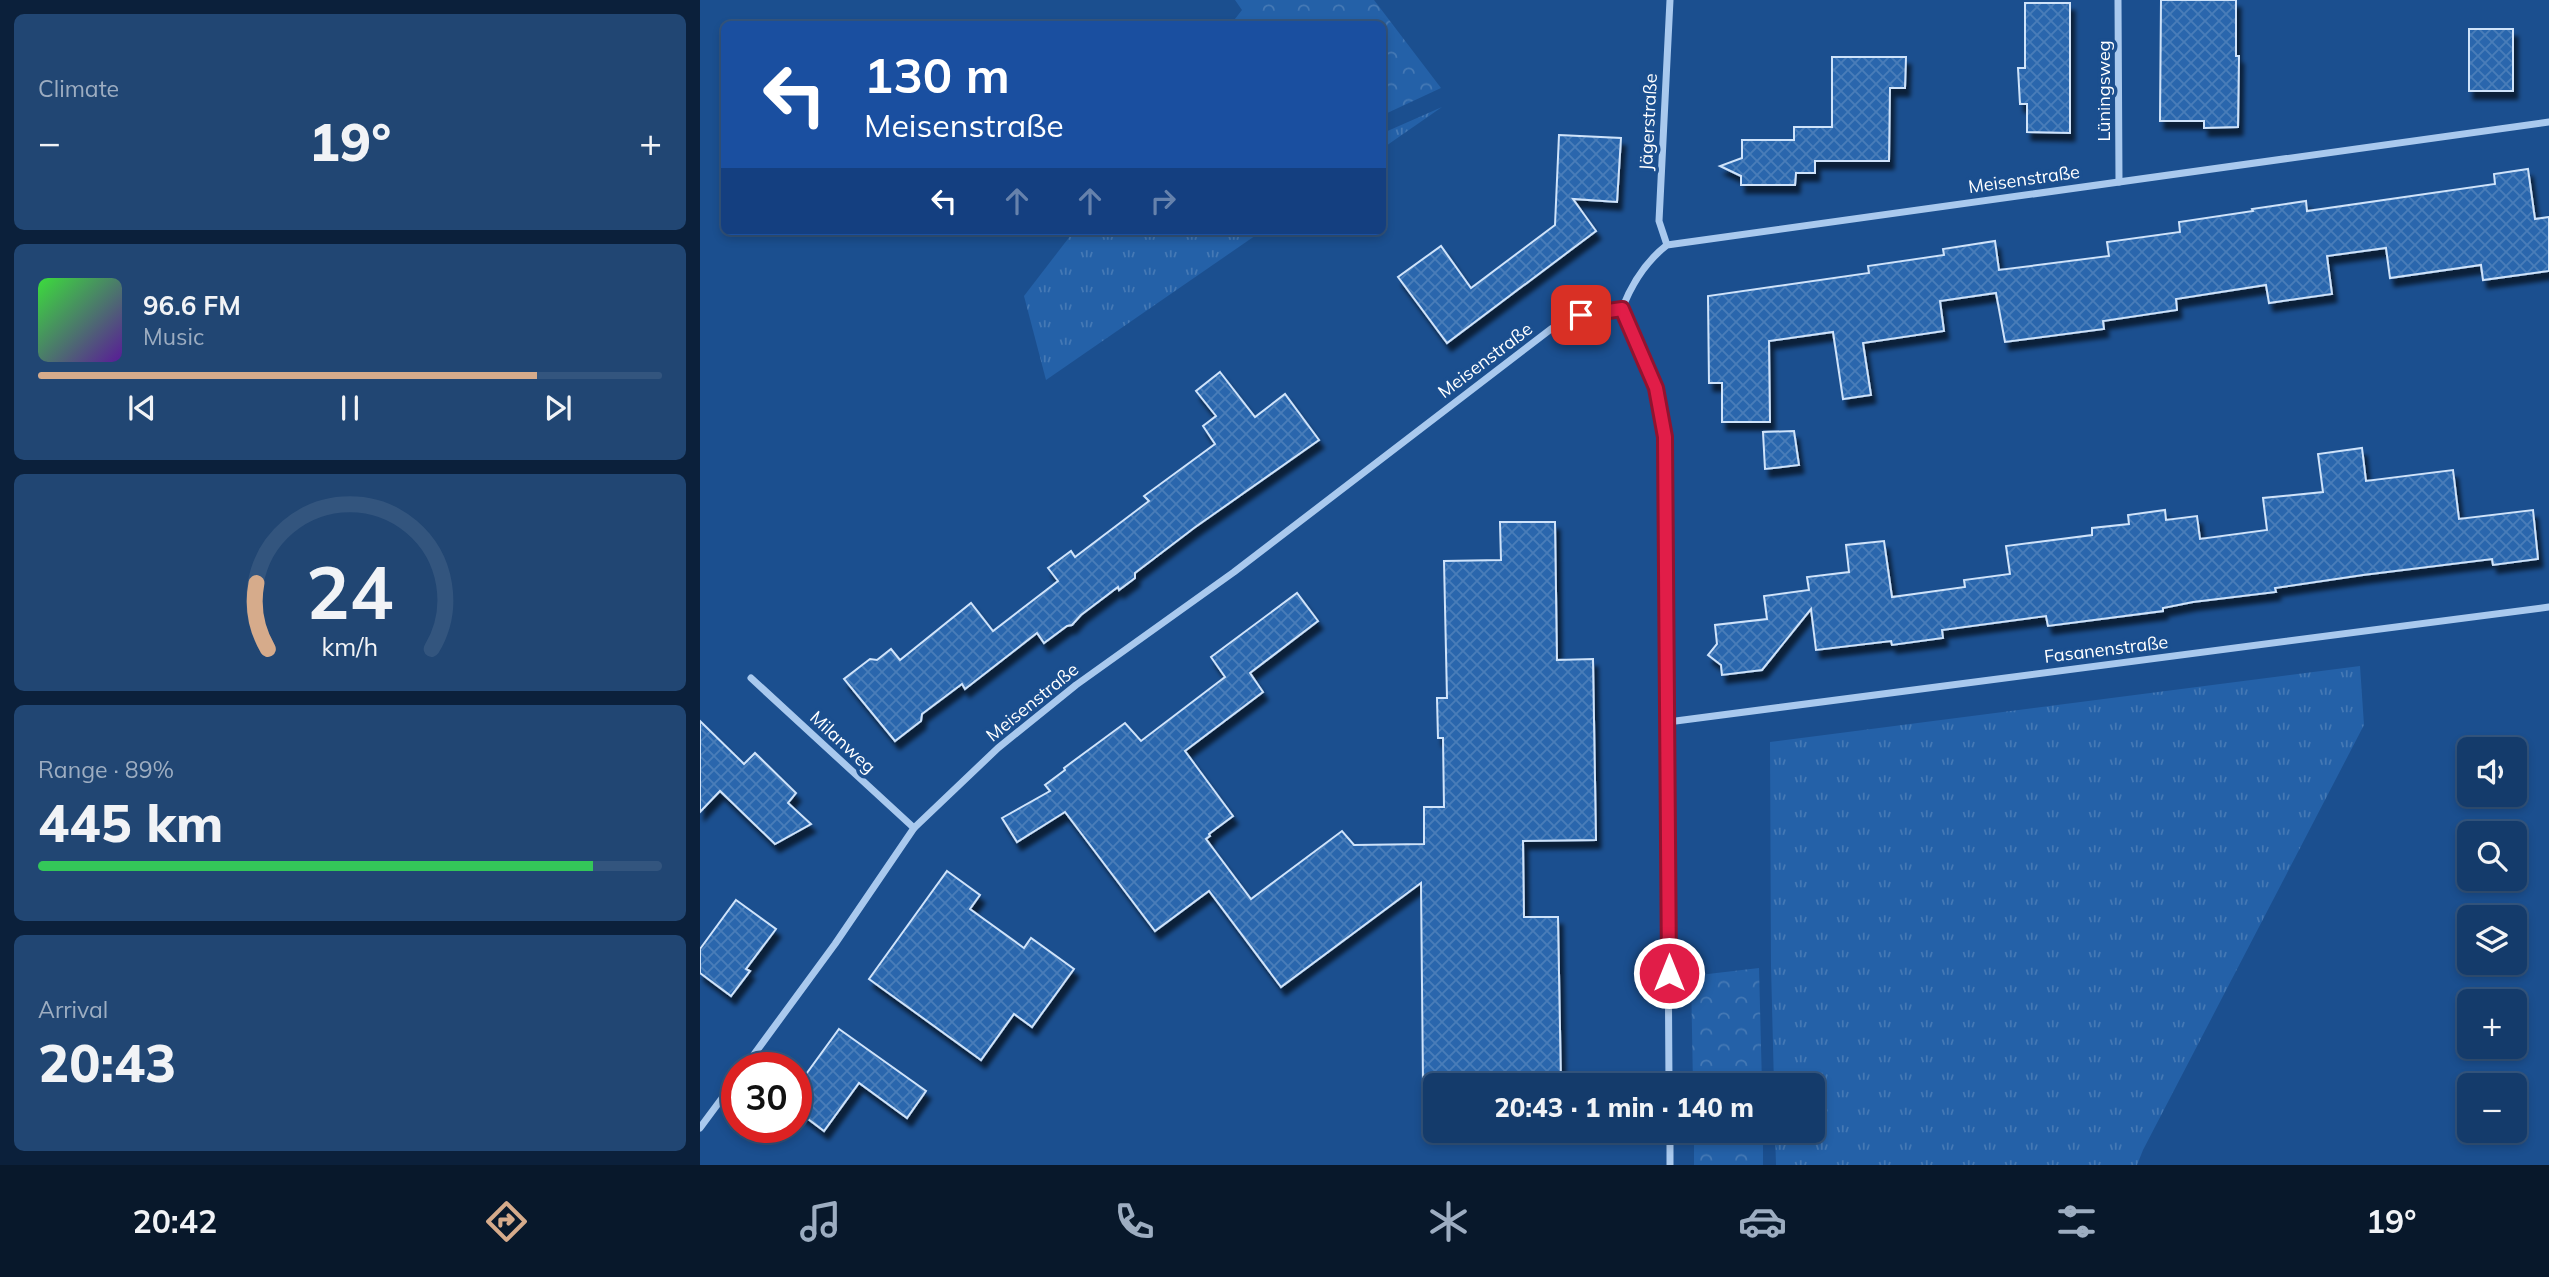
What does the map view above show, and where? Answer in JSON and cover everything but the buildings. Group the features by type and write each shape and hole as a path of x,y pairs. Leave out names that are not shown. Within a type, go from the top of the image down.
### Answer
{"street":[{"name":"Jägerstraße","path":"1667,245 1659,221 1670,0"},
{"name":"Lüningsweg","path":"2118,0 2119,182"},
{"name":"Meisenstraße","path":"1667,245 2549,122"},
{"path":"1667,245 1643,268 1629,289 1622,309 1656,388 1665,437 1670,1073"},
{"name":"Meisenstraße","path":"756,1052 835,944 914,828 998,748 1076,685 1234,572 1551,329 1581,315 1622,309"},
{"name":"Fasanenstraße","path":"1668,722 2549,607"},
{"name":"Milanweg","path":"751,678 914,828"},
{"path":"700,1128 721,1100"},
{"path":"1670,1143 1670,1165"}],"green space":[{"path":"1235,0 1374,0 1441,88 1386,114 1386,21 1233,21 1242,10"},
{"path":"1442,107 1386,146 1386,132"},
{"path":"1071,235 1256,235 1046,380 1024,296"},
{"path":"2360,666 2364,725 2137,1165 1776,1165 1775,1143 1825,1143 1825,1073 1774,1073 1770,742"},
{"path":"1759,968 1762,1073 1693,1073 1691,976"},
{"path":"1694,1143 1763,1143 1763,1165 1694,1165"}],"route":[{"path":"1581,315 1599,310 1622,309 1656,388 1665,437 1669,973"}]}
